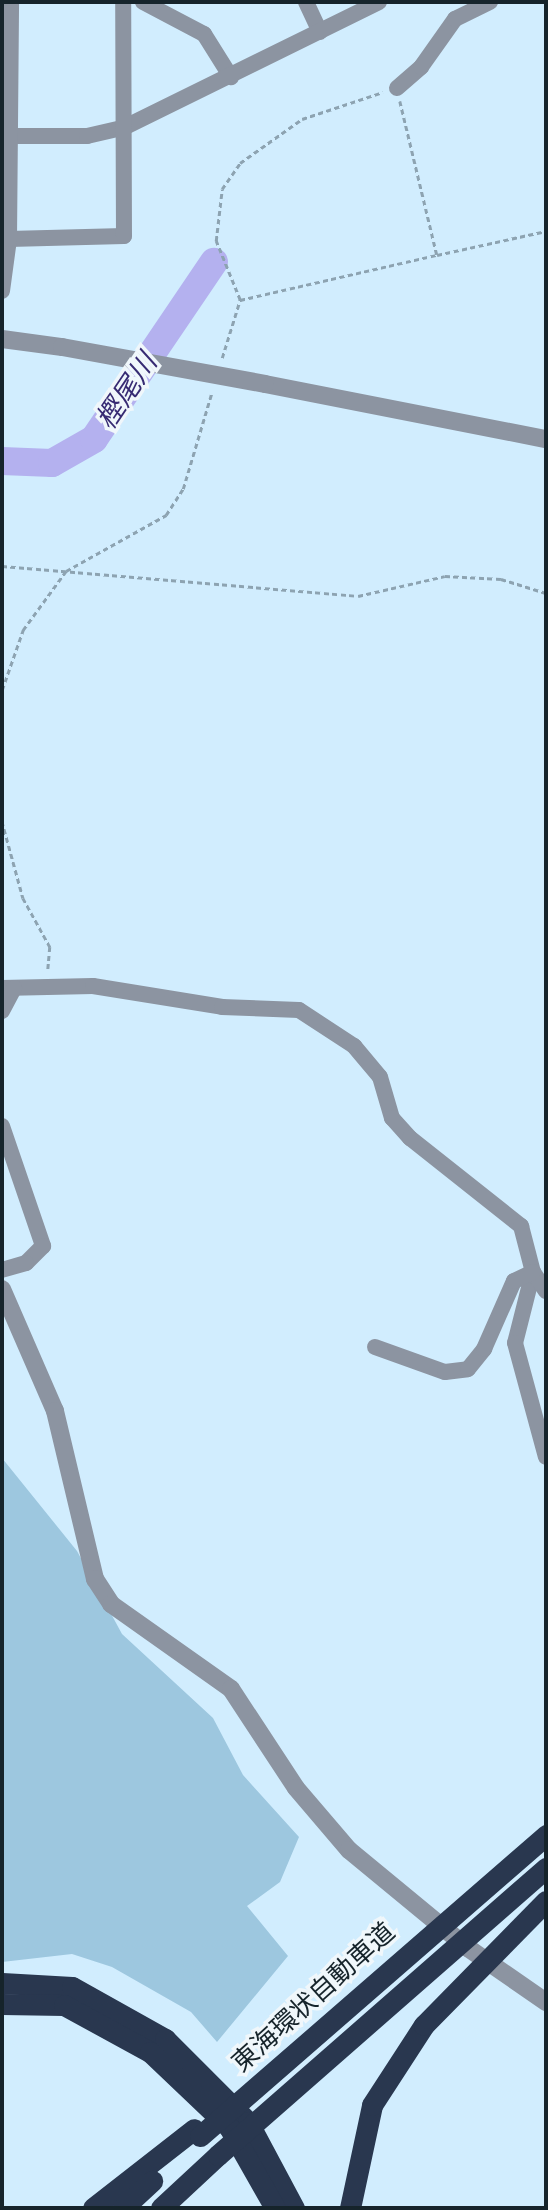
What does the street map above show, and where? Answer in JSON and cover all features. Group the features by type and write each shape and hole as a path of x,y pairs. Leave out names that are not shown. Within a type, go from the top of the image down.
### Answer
{"highway":[{"name":"東海環状自動車道","path":"123,2208 197,2132 431,1930 546,1835"},
{"name":"東海環状自動車道","path":"162,2208 218,2155 546,1868"},
{"path":"350,2208 372,2105 424,2025 546,1901"},
{"path":"2,1983 72,1987 165,2039 248,2122 294,2208"},
{"path":"2,2004 64,2005 150,2052 229,2127 275,2208"},
{"path":"93,2208 197,2132"}],"street":[{"path":"2,291 9,239 6,137 11,2"},
{"path":"9,239 124,236 125,127 118,120 123,2"},
{"path":"144,2 204,34 231,77"},
{"path":"306,2 320,32"},
{"path":"6,137 87,136 125,127 379,2"},
{"path":"397,88 421,67 455,19 490,2"},
{"path":"2,339 62,347 265,384 546,439"},
{"path":"2,1011 8,988 93,986 222,1007 299,1010 326,1024 371,1063 392,1118 410,1138 521,1226 533,1272 546,1291"},
{"path":"2,1126 43,1246 26,1263 2,1270"},
{"path":"375,1347 444,1372 468,1369 484,1349 513,1281 533,1272"},
{"path":"533,1272 514,1343 546,1457"},
{"path":"2,1289 55,1412 95,1579 111,1604 231,1689 296,1787 349,1850 468,1948 546,2001"}],"path":[{"path":"221,363 240,300 216,240 217,199 232,173 302,119 397,88 437,255"},
{"path":"240,300 546,231"},
{"path":"2,690 23,630 66,571 166,515 183,489 214,388"},
{"path":"2,566 358,596 470,576 546,593"},
{"path":"2,821 23,898 50,947 46,988"}],"shaded area":[{"path":"2,1458 77,1551 122,1634 213,1718 243,1775 299,1837 280,1882 247,1906 288,1956 217,2042 191,2012 112,1967 72,1954 2,1962"}],"waterway":[{"name":"樫尾川","path":"2,461 52,463 94,439 214,262"}]}
